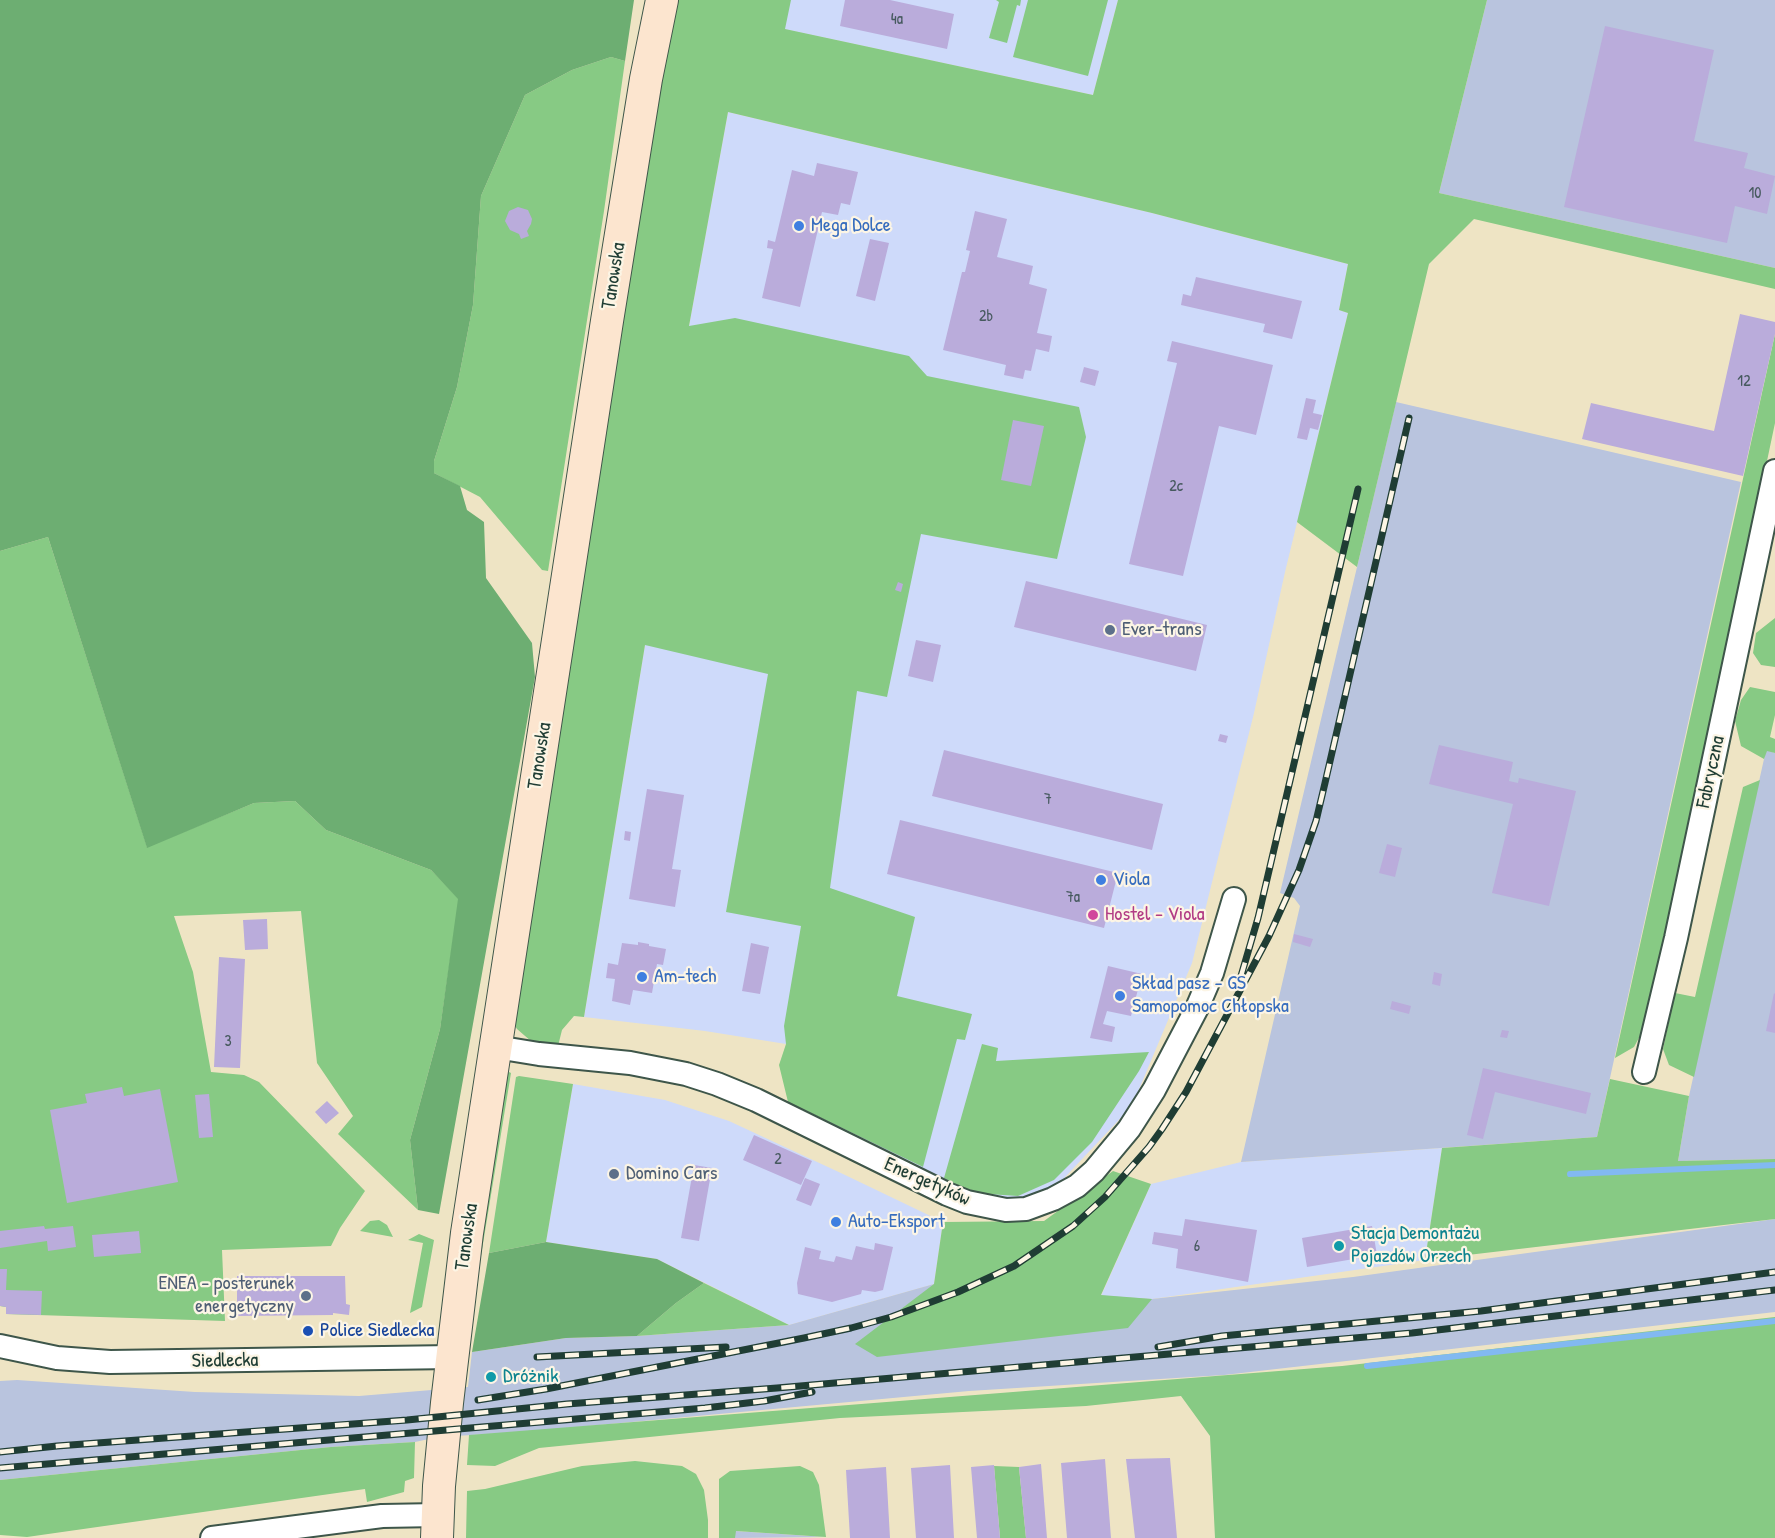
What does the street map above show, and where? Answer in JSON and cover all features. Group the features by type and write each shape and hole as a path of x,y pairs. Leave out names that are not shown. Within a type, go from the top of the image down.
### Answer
{"main road":[{"name":"Tanowska","path":"437,1527 452,1357 467,1233 624,218 646,79 662,0"}],"street":[{"name":"Fabryczna","path":"1644,1072 1678,927 1775,471"},
{"name":"Energetyków","path":"495,1047 630,1063 686,1074 756,1100 967,1202 1006,1210 1026,1209 1053,1199 1077,1186 1094,1171 1129,1129 1154,1090 1197,1008 1212,973 1234,899"},
{"name":"Siedlecka","path":"0,1346 57,1358 110,1362 452,1357"},
{"path":"212,1538 382,1516 437,1527"}],"shaded area":[{"path":"757,0 1118,0 1093,95 751,22"},
{"path":"1487,0 1775,0 1775,268 1439,193"},
{"path":"728,112 1152,213 1348,264 1339,310 1348,313 1285,572 1254,713 1192,963 1132,1106 1053,1190 1006,1203 968,1196 788,1102 786,1044 705,1031 584,1017 645,645 689,326"},
{"path":"1396,402 1741,482 1597,1137 1241,1162 1300,906 1294,898 1280,893"},
{"path":"1766,750 1775,753 1775,1159 1678,1161 1689,1096"},
{"path":"573,1084 665,1100 729,1121 943,1222 934,1284 789,1325 657,1259 546,1242"},
{"path":"1442,1148 1425,1260 1152,1299 1101,1296 1151,1184 1241,1162"},
{"path":"1775,1219 1775,1312 1224,1375 969,1391 523,1432 438,1437 415,1442 331,1447 0,1480 0,1381 17,1380 195,1392 359,1396 468,1387 472,1352 566,1338 637,1336 789,1325 934,1284 1152,1299 1353,1277"},
{"path":"735,1531 826,1537 735,1538"}],"green space":[{"path":"0,0 634,0 625,61 611,57 572,70 525,95 481,196 473,305 457,387 434,461 434,473 460,486 467,510 484,522 486,578 532,643 535,677 439,1214 418,1210 410,1140 440,1029 458,899 431,870 326,830 295,801 254,803 147,848 48,537 0,551"},
{"path":"676,0 791,0 785,29 1093,95 1118,0 1487,0 1439,193 1775,268 1775,289 1474,219 1429,264 1357,567 1297,522 1348,313 1339,310 1348,264 1152,213 728,112 689,326 735,318 909,356 927,376 1079,407 1086,437 1057,559 921,534 887,697 857,691 830,888 915,917 897,996 972,1014 965,1040 957,1039 923,1167 788,1102 779,1065 786,1044 784,1026 801,926 726,912 768,674 645,645 584,1017 574,1016 562,1030 558,1046 532,1042 517,1029 512,1021 627,276"},
{"path":"996,0 1021,0 1020,6 1017,5 1007,43 989,38 999,2"},
{"path":"1028,0 1108,0 1088,76 1013,57"},
{"path":"611,57 625,61 548,571 542,570 480,497 434,473 434,461 457,387 473,305 481,196 525,95 572,70"},
{"path":"1775,334 1775,423 1653,1002 1646,1025 1634,1047 1615,1058"},
{"path":"48,537 147,847 254,803 295,801 326,830 431,870 459,899 440,1029 410,1140 418,1210 338,1134 353,1116 317,1063 301,911 174,916 193,972 211,1072 244,1075 259,1082 365,1191 340,1228 331,1246 222,1250 225,1321 6,1314 6,1307 0,1306 0,551"},
{"path":"1775,618 1775,667 1761,665 1753,653 1756,633"},
{"path":"1750,687 1775,692 1775,715 1770,737 1775,739 1775,753 1767,751 1764,759 1741,746 1735,721 1741,700"},
{"path":"1760,780 1694,1077 1669,1065 1663,1049 1675,993 1695,997 1743,787"},
{"path":"982,1044 998,1048 996,1061 1149,1052 1092,1142 1054,1180 1018,1196 973,1193 944,1178"},
{"path":"511,1073 478,1274 474,1256 505,1076"},
{"path":"516,1077 573,1084 546,1242 489,1253"},
{"path":"1610,1079 1689,1096 1678,1161 1775,1159 1775,1219 1425,1260 1442,1148 1597,1137"},
{"path":"1113,1171 1151,1184 1101,1295 1152,1299 1128,1328 877,1357 855,1344 934,1284 943,1222 1044,1221"},
{"path":"379,1220 387,1225 393,1237 360,1231 370,1221"},
{"path":"419,1234 434,1240 422,1307 410,1313 423,1243 408,1240"},
{"path":"546,1242 657,1259 704,1283 637,1336 566,1338 472,1352 489,1253"},
{"path":"704,1283 789,1325 637,1336"},
{"path":"1775,1317 1775,1538 1215,1538 1210,1436 1181,1396 1086,1406 840,1418 539,1448 495,1466 467,1465 469,1435 1342,1366"},
{"path":"415,1442 414,1478 405,1481 404,1492 367,1502 365,1489 27,1537 0,1535 0,1480 331,1447"},
{"path":"635,1461 682,1466 696,1474 704,1490 708,1538 466,1538 467,1491 485,1489 582,1466"},
{"path":"800,1466 813,1472 819,1485 826,1537 736,1531 735,1538 719,1538 719,1479 730,1471"},
{"path":"994,1466 1019,1467 1026,1538 1000,1538"}],"building":[{"path":"845,0 890,0 954,14 947,49 840,26"},
{"path":"1605,26 1714,50 1694,141 1748,153 1744,168 1775,176 1767,214 1735,206 1727,243 1564,207"},
{"name":"Mega Dolce","path":"817,163 858,172 850,205 841,203 838,215 822,212 800,307 762,298 773,249 767,248 768,240 775,242 792,170 814,176"},
{"path":"518,207 528,210 532,219 527,231 529,236 521,239 519,234 510,230 505,221 509,211"},
{"path":"975,211 1007,219 997,257 1033,266 1029,284 1047,289 1037,333 1052,336 1049,352 1036,349 1031,371 1025,370 1023,379 1004,375 1006,365 943,350 962,272 965,272 970,251 966,250"},
{"path":"870,239 889,243 875,301 856,296"},
{"path":"1196,277 1302,301 1292,339 1263,332 1265,324 1181,305 1183,294 1191,296"},
{"path":"1740,314 1775,322 1775,334 1743,476 1582,439 1591,403 1714,431"},
{"path":"1172,341 1273,365 1256,435 1219,426 1183,576 1129,564 1177,363 1167,361"},
{"path":"1084,367 1099,371 1095,386 1080,382"},
{"path":"1306,398 1316,400 1313,413 1322,415 1318,430 1310,428 1307,440 1297,438"},
{"path":"1013,420 1044,426 1031,486 1001,480"},
{"path":"1026,581 1207,625 1196,671 1014,627"},
{"path":"898,582 903,584 901,592 895,590"},
{"path":"916,640 941,645 933,682 908,676"},
{"path":"1220,734 1228,736 1226,743 1218,741"},
{"path":"1439,745 1513,762 1509,781 1518,783 1519,778 1576,791 1549,906 1492,893 1513,804 1429,784"},
{"path":"944,750 1163,804 1152,850 932,796"},
{"path":"647,789 684,795 672,869 681,870 675,907 629,899"},
{"path":"900,820 1118,873 1104,928 887,874"},
{"path":"625,831 631,832 630,841 624,840"},
{"path":"1387,844 1402,848 1395,877 1379,873"},
{"path":"267,919 268,949 245,950 243,920"},
{"path":"1294,934 1313,939 1310,947 1293,942"},
{"path":"638,942 666,949 663,965 657,964 652,993 633,990 630,1005 612,1001 615,979 606,978 608,963 618,965 622,943 638,945"},
{"path":"751,943 769,947 760,994 742,991"},
{"path":"219,957 245,959 240,1068 214,1067"},
{"path":"1108,966 1142,974 1131,1016 1107,1011 1103,1024 1115,1027 1112,1042 1090,1038"},
{"path":"1434,972 1442,974 1440,986 1432,984"},
{"path":"1775,994 1775,1033 1766,1031"},
{"path":"1392,1001 1411,1006 1409,1014 1390,1009"},
{"path":"1502,1030 1509,1031 1507,1038 1500,1037"},
{"path":"1483,1068 1591,1093 1586,1114 1495,1092 1483,1139 1467,1135"},
{"path":"122,1087 124,1096 160,1089 178,1182 67,1203 50,1110 87,1103 85,1094"},
{"path":"209,1094 213,1137 199,1138 195,1095"},
{"path":"327,1101 339,1113 326,1124 315,1112"},
{"path":"754,1135 812,1161 801,1185 743,1160"},
{"path":"694,1165 712,1168 699,1241 681,1238"},
{"path":"805,1178 820,1184 811,1206 796,1200"},
{"path":"1185,1219 1257,1230 1248,1282 1176,1268 1178,1249 1152,1244 1154,1232 1182,1236"},
{"path":"44,1226 45,1229 73,1226 76,1247 48,1251 47,1241 0,1248 0,1231"},
{"name":"Stacja Demontażu Pojazdów Orzech","path":"1372,1226 1377,1255 1307,1267 1302,1238"},
{"path":"139,1231 141,1253 94,1257 92,1235"},
{"path":"875,1243 893,1247 883,1290 875,1292 862,1290 861,1294 832,1302 798,1294 797,1283 805,1247 821,1251 819,1259 834,1262 836,1256 852,1260 856,1246 874,1250"},
{"path":"0,1269 7,1269 6,1290 42,1291 41,1315 6,1314 6,1307 0,1306"},
{"path":"237,1276 345,1276 346,1304 350,1305 349,1315 333,1313 333,1315 235,1316 237,1313"},
{"name":"Dróżnik","path":"486,1371 496,1371 496,1383 486,1384"},
{"path":"1170,1458 1177,1538 1135,1538 1126,1459"},
{"path":"1105,1459 1111,1538 1067,1538 1061,1463"},
{"path":"1041,1464 1047,1538 1026,1538 1019,1467"},
{"path":"950,1465 954,1538 916,1538 911,1468"},
{"path":"994,1465 1000,1538 977,1538 971,1467"},
{"path":"886,1467 890,1538 850,1538 846,1470"}],"waterway":[{"path":"1570,1174 1775,1165"},
{"path":"1367,1366 1775,1321"}],"railway":[{"path":"478,1400 546,1389 804,1338 891,1317 958,1292 1014,1266 1073,1226 1105,1197 1149,1147 1186,1092 1269,936 1299,870 1316,821 1409,418"},
{"path":"1241,976 1258,918 1358,489"},
{"path":"1158,1347 1222,1336 1481,1311 1775,1272"},
{"path":"0,1452 407,1420 567,1404 1412,1333 1775,1290"},
{"path":"537,1357 726,1347"},
{"path":"0,1468 705,1408 764,1401 812,1392"}],"place":[{"name":"Mega Dolce","path":"799,226"},
{"name":"Ever-trans","path":"1110,630"},
{"name":"Viola","path":"1101,880"},
{"name":"Hostel - Viola","path":"1093,915"},
{"name":"Am-tech","path":"642,977"},
{"name":"Skład pasz - GS Samopomoc Chłopska","path":"1120,996"},
{"name":"Domino Cars","path":"614,1174"},
{"name":"Auto-Eksport","path":"836,1222"},
{"name":"Stacja Demontażu Pojazdów Orzech","path":"1339,1246"},
{"name":"ENEA - posterunek energetyczny","path":"306,1296"},
{"name":"Police Siedlecka","path":"308,1331"},
{"name":"Dróżnik","path":"491,1377"}]}
